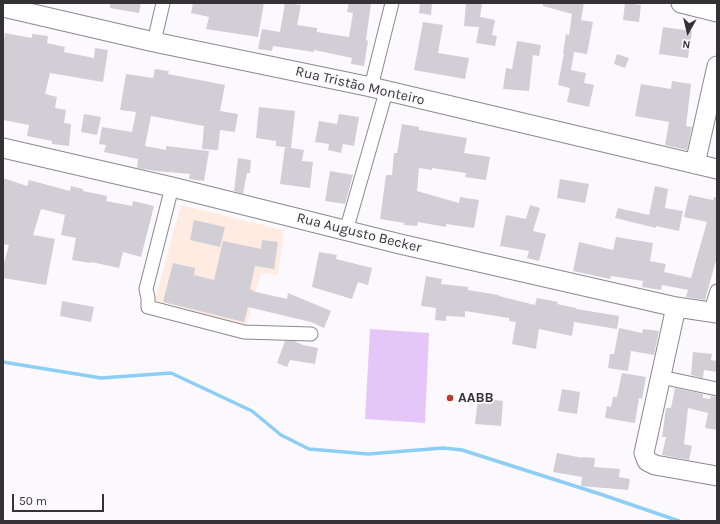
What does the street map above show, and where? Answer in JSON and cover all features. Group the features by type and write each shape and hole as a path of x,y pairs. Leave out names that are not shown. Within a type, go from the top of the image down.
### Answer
{"street":[{"path":"154,42 163,3"},
{"path":"346,231 379,89 392,3"},
{"path":"681,3 717,12"},
{"name":"Rua Tristão Monteiro","path":"3,7 154,42 379,89 717,169"},
{"path":"695,164 717,66"},
{"name":"Rua Augusto Becker","path":"3,148 172,187 346,231 676,307 713,313"},
{"path":"172,187 146,289 148,307 244,332 311,334"},
{"path":"713,313 717,290"},
{"path":"676,307 644,453 647,461 655,465 717,476"},
{"path":"661,377 717,389"}],"shaded area":[{"path":"181,205 284,230 278,275 261,273 246,326 155,300"},
{"path":"370,329 429,333 425,423 365,419"}],"building":[{"path":"110,3 141,3 139,13 110,8"},
{"path":"193,3 264,3 258,37 206,29 209,17 191,13"},
{"path":"285,3 301,5 297,25 317,28 317,32 349,37 353,13 347,12 349,3 371,3 366,40 368,41 364,66 351,64 352,58 314,50 314,52 273,46 272,51 258,49 262,29 280,32"},
{"path":"420,3 432,3 431,15 419,13"},
{"path":"466,3 482,3 480,17 495,20 492,35 497,36 495,46 476,43 479,27 464,26"},
{"path":"543,3 584,3 581,20 593,22 587,54 574,52 571,70 586,73 584,83 594,85 589,107 567,102 570,88 558,85 566,34 569,35 572,14 543,6"},
{"path":"625,3 641,5 639,22 623,20"},
{"path":"423,22 443,25 438,53 469,58 465,79 414,70"},
{"path":"663,27 692,31 688,58 659,54"},
{"path":"5,33 32,38 32,34 48,36 47,43 65,47 64,52 94,58 95,48 108,50 103,82 50,73 45,94 57,97 55,108 66,110 64,123 71,124 69,146 52,144 52,141 27,136 29,125 3,120 3,46"},
{"path":"517,41 541,45 539,56 533,55 529,91 503,89 506,68 512,69"},
{"path":"617,54 629,58 625,68 614,64"},
{"path":"155,69 169,71 168,74 225,85 220,111 238,114 235,132 220,130 218,150 202,149 204,126 151,116 145,146 166,150 166,146 209,151 204,181 189,179 190,174 137,168 138,159 104,152 106,145 99,144 102,127 132,132 136,112 120,110 126,74 153,78"},
{"path":"672,81 691,84 686,126 692,127 687,150 665,145 669,122 635,116 641,84 671,89"},
{"path":"259,107 295,111 291,148 276,146 276,141 256,138"},
{"path":"84,114 101,117 97,135 81,132"},
{"path":"339,114 359,117 354,146 343,144 341,153 328,150 329,144 315,142 319,121 337,124"},
{"path":"402,124 419,127 419,130 467,138 464,153 490,157 486,180 465,177 466,173 432,168 432,170 419,168 417,191 459,203 460,197 479,200 474,228 446,224 446,227 418,222 417,226 404,225 404,223 380,219 386,175 392,175 394,153 397,153"},
{"path":"285,147 304,150 302,161 313,162 310,188 280,184"},
{"path":"238,158 251,160 250,173 247,173 243,194 234,191"},
{"path":"330,171 353,175 345,204 325,201"},
{"path":"3,178 27,186 29,180 70,191 71,186 83,189 83,191 107,196 106,201 132,206 133,201 154,206 141,257 123,252 119,268 91,262 72,260 76,238 61,235 65,215 41,209 33,235 55,239 46,285 3,278 3,266 9,245 3,244"},
{"path":"560,179 589,184 585,203 557,198"},
{"path":"655,186 668,189 665,208 683,211 679,231 656,226 656,228 615,218 618,208 649,215"},
{"path":"689,195 713,200 714,197 717,197 717,257 705,300 686,297 688,290 662,285 661,290 642,287 643,281 611,276 610,279 573,271 579,242 613,250 616,237 653,243 650,261 666,264 664,272 691,278 707,222 684,217"},
{"path":"530,205 540,208 533,231 546,234 539,261 527,258 529,251 500,246 506,215 526,219"},
{"path":"194,220 225,227 220,247 190,240"},
{"path":"262,240 278,242 274,269 255,266 250,289 252,289 252,291 287,299 288,293 331,311 324,328 311,322 248,307 244,322 163,302 173,263 195,268 194,275 214,280 223,241 261,249"},
{"path":"319,252 337,255 336,259 372,268 368,285 358,282 352,299 312,287"},
{"path":"426,276 442,279 441,284 468,287 468,290 499,295 535,305 537,298 558,302 557,304 576,309 619,316 617,329 574,322 572,336 539,329 536,349 512,344 516,322 509,321 509,318 465,311 465,317 446,316 446,321 435,320 436,308 421,306"},
{"path":"62,301 94,307 91,322 60,316"},
{"path":"619,328 642,333 643,329 659,331 654,355 631,351 628,371 608,368 610,354 614,354"},
{"path":"285,341 294,341 303,345 318,348 315,364 290,360 287,367 277,363"},
{"path":"693,352 712,354 711,360 717,361 717,372 704,370 703,378 691,375"},
{"path":"622,373 646,377 642,399 639,398 635,423 605,418 607,406 611,407 613,397 617,397"},
{"path":"675,388 703,394 703,398 710,399 711,396 717,397 717,430 705,428 708,413 688,408 684,444 692,446 689,460 662,455 666,437 662,437 666,408 671,408"},
{"path":"562,389 580,392 577,414 558,411"},
{"path":"478,398 503,401 501,426 475,424"},
{"path":"557,453 583,458 595,458 594,467 620,469 619,477 630,479 628,490 581,486 582,477 553,472"}],"waterway":[{"path":"3,362 101,378 171,373 252,411 281,435 309,449 368,454 443,448 462,450 679,521"}],"place":[{"name":"AABB","path":"450,398"}]}
